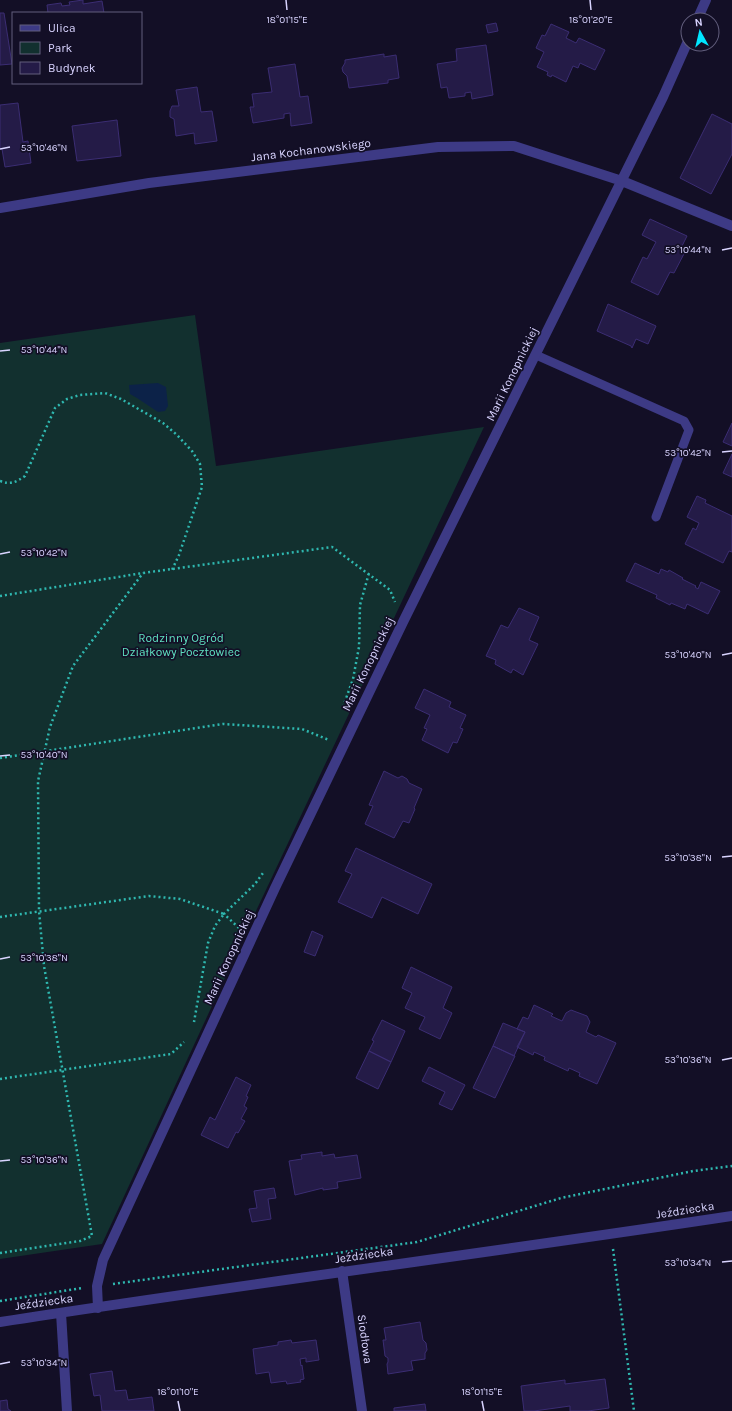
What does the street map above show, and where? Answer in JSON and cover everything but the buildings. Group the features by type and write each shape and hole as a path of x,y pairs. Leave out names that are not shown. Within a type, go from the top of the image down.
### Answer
{"street":[{"path":"701,12 706,0"},
{"name":"Marii Konopnickiej","path":"98,1308 97,1286 103,1260 252,939 403,622 622,181 683,52"},
{"name":"Jana Kochanowskiego","path":"0,208 149,183 438,147 514,146 622,181 732,226"},
{"name":"Jeździecka","path":"0,1322 342,1271 611,1235 732,1216"},
{"name":"Siodłowa","path":"342,1271 362,1411"},
{"path":"61,1313 67,1411"}],"lane":[{"path":"536,355 684,421 690,430 656,517"}],"path":[{"path":"0,482 10,484 24,476 55,408 67,398 80,395 106,393 121,399 163,423 192,451 200,464 202,487 179,555 172,570"},
{"path":"0,596 143,573 332,547 390,590 403,622"},
{"path":"0,1253 80,1241 92,1236 44,966 39,911 38,781 50,727 73,666 143,573"},
{"path":"340,713 353,679 359,647 360,605 369,573"},
{"path":"0,758 223,724 302,729 329,740 332,733"},
{"path":"193,1025 208,943 215,926 224,914 255,884 264,871"},
{"path":"0,917 149,896 180,899 224,914 252,939"},
{"path":"0,1079 171,1054 188,1038"},
{"path":"0,1301 97,1286 417,1242 561,1198 701,1169 732,1166"},
{"path":"611,1235 634,1411"}],"green space":[{"name":"Rodzinny Ogród Działkowy Pocztowiec","path":"195,315 216,466 484,427 248,928 102,1244 0,1259 0,343"}],"water":[{"path":"158,383 166,387 168,406 165,411 158,412 130,394 129,385"}]}
